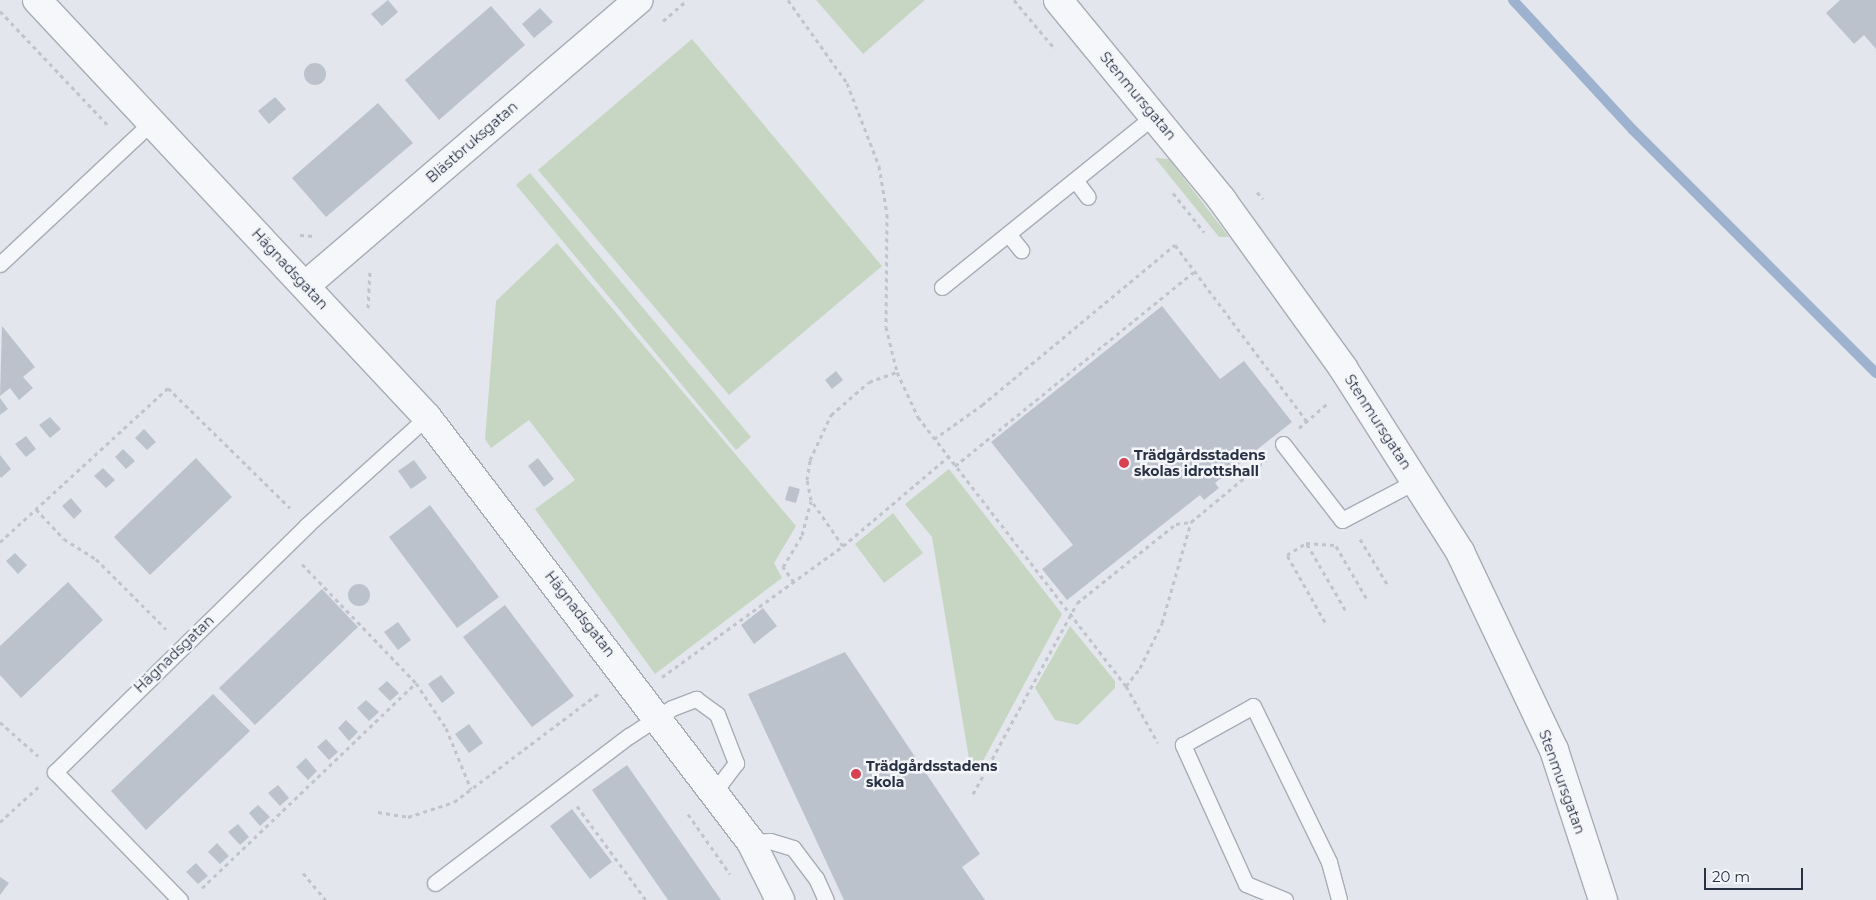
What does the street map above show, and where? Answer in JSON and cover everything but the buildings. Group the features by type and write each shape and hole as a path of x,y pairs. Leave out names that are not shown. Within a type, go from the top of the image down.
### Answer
{"street":[{"name":"Hägnadsgatan","path":"37,0 306,285 427,417 625,673 664,712 714,792 751,842 780,900"},
{"name":"Blästbruksgatan","path":"306,285 638,0"},
{"name":"Stenmursgatan","path":"1058,0 1222,200 1343,368 1460,552 1554,750 1602,900"}],"lane":[{"path":"942,287 1154,116"},
{"path":"0,264 152,122"},
{"path":"1074,180 1088,197"},
{"path":"1008,234 1021,250"},
{"name":"Hägnadsgatan","path":"55,772 307,525 427,417"},
{"path":"1283,444 1342,520 1416,481"},
{"path":"436,883 571,779 664,712 696,699 717,714 736,763 714,792"},
{"path":"1286,900 1246,884 1183,745 1253,706 1329,862 1339,900"},
{"path":"55,772 180,900"},
{"path":"751,842 770,841 793,848 816,878 826,900"}],"path":[{"path":"657,26 687,0"},
{"path":"788,0 847,84 879,166 887,214 883,298 897,372 934,439 1126,686 1160,747"},
{"path":"1014,0 1062,57"},
{"path":"1172,191 1209,238"},
{"path":"291,234 325,237"},
{"path":"934,439 982,406 1175,245 1306,420"},
{"path":"367,314 370,272 377,266"},
{"path":"956,466 1195,271"},
{"path":"843,546 811,500 807,480 810,460 832,415 868,382 897,372"},
{"path":"0,542 168,388 307,525"},
{"path":"1324,395 1334,410"},
{"path":"972,794 1077,603 1176,524 1191,522 1283,444 1306,420 1329,402"},
{"path":"664,712 653,683 843,546 949,456"},
{"path":"794,582 783,567 802,535 811,500"},
{"path":"36,508 64,539 96,559 182,646"},
{"path":"1126,686 1140,668 1162,623 1191,522"},
{"path":"1357,534 1389,587"},
{"path":"1325,622 1287,555 1306,543 1336,546 1343,542"},
{"path":"1306,543 1346,611"},
{"path":"285,546 416,683 446,728 471,789"},
{"path":"1336,546 1368,600"},
{"path":"378,812 408,817 454,802 625,673"},
{"path":"197,893 416,683"},
{"path":"0,722 55,772 0,822"},
{"path":"571,779 582,793 573,800 646,900"},
{"path":"303,873 326,900"}],"green space":[{"path":"816,0 925,0 863,54"},
{"path":"692,39 882,266 729,395 538,170"},
{"path":"1155,158 1169,159 1229,237 1219,237"},
{"path":"530,173 751,437 736,450 516,185"},
{"path":"557,243 796,526 774,563 782,578 655,674 535,509 575,480 529,420 491,448 485,439 496,301"},
{"path":"949,469 1062,614 977,772 971,771 932,537 905,504"},
{"path":"893,513 923,553 884,583 855,544"},
{"path":"1070,626 1115,681 1115,688 1078,725 1055,720 1035,688"}],"waterway":[{"path":"1513,0 1633,130 1876,373"}],"place":[{"name":"Trädgårdsstadens skolas idrottshall","path":"1124,463"},
{"name":"Trädgårdsstadens skola","path":"856,774"}]}
